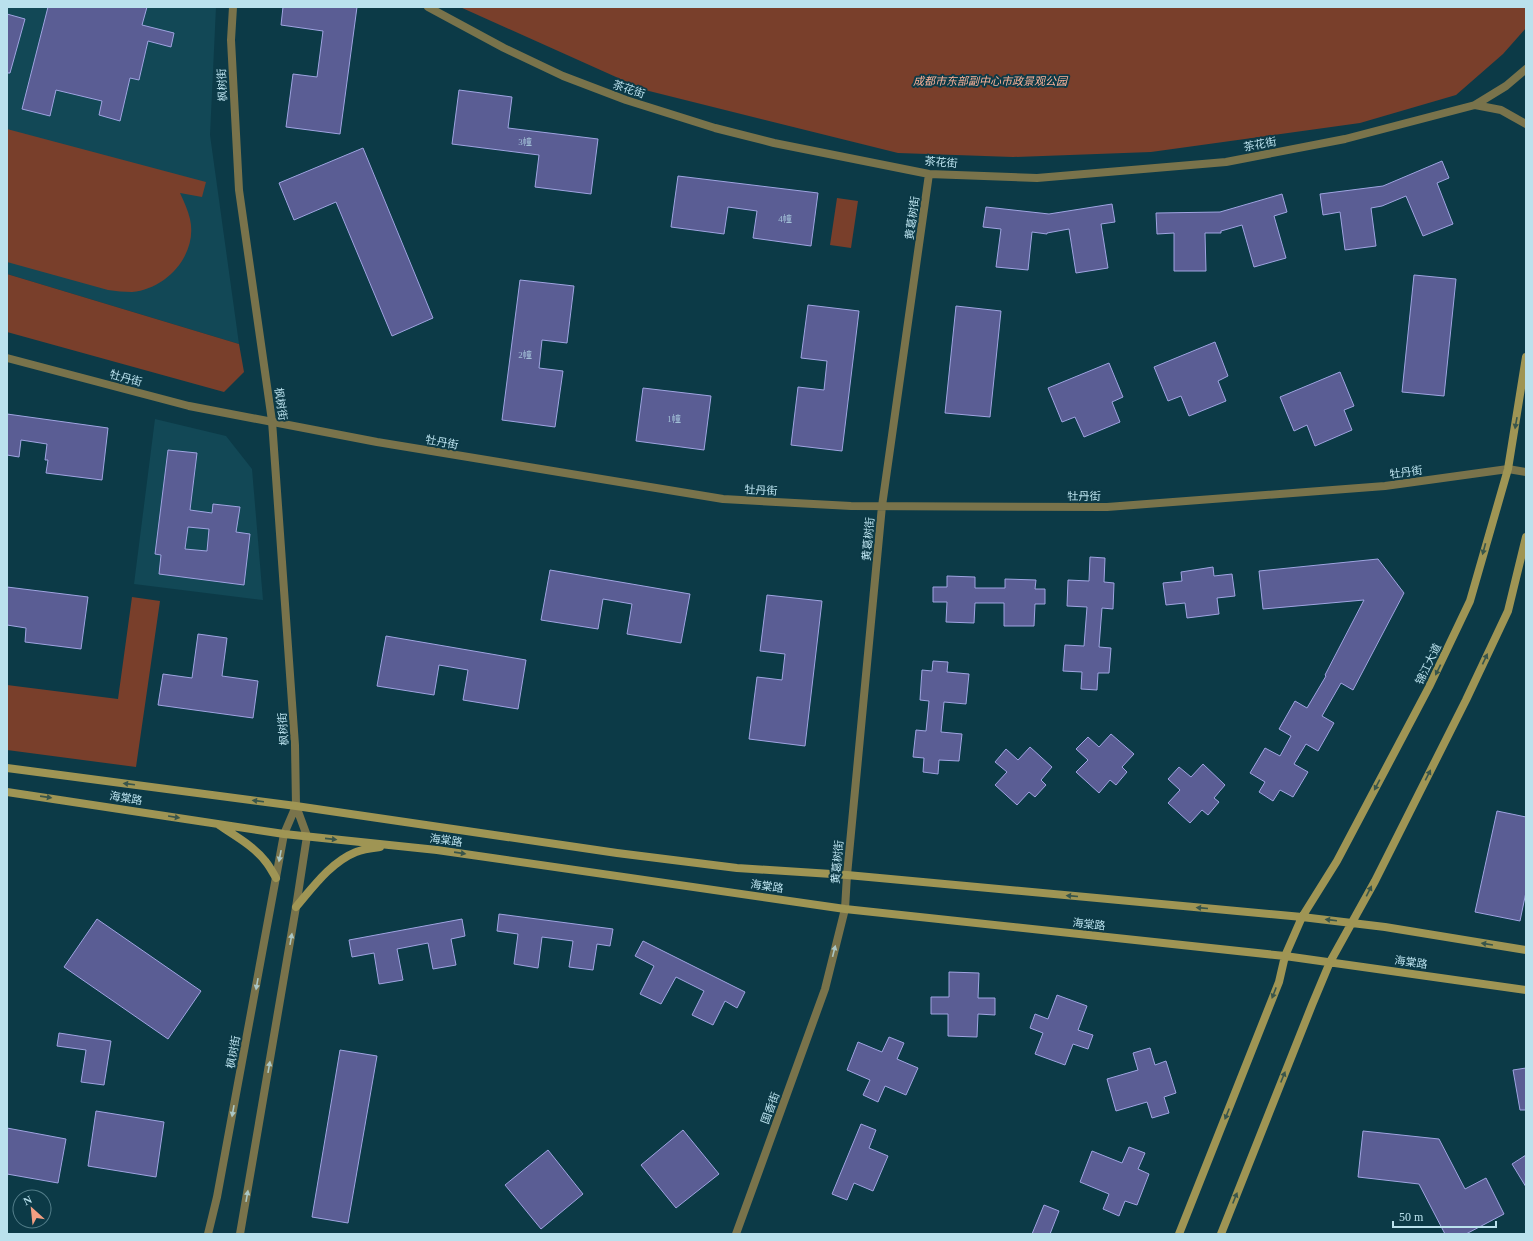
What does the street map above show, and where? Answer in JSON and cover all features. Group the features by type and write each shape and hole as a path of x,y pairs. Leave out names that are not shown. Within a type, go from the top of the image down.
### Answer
{"main road":[{"name":"锦江大道","path":"1179,1234 1279,982 1285,956 1302,917 1337,861 1429,687 1470,601 1508,469 1526,357"},
{"path":"1221,1234 1330,962 1353,923 1466,700 1508,611 1526,537"},
{"name":"海棠路","path":"7,768 296,806 632,855 737,868 847,875 1302,917 1385,927 1526,950"},
{"name":"海棠路","path":"7,792 284,834 506,859 845,908 1285,956 1526,990"},
{"path":"216,824 244,842 261,856 276,878"},
{"path":"296,907 330,869 344,857 357,851 396,846"}],"street":[{"name":"枫树街","path":"233,7 231,40 239,190 272,421 296,745 296,806 307,836 240,1234"},
{"name":"茶花街","path":"428,7 523,58 562,76 626,100 722,130 774,143 929,174 1037,178 1226,162 1345,139 1475,105 1506,86 1526,69"},
{"name":"茶花街","path":"1475,105 1501,110 1526,124"},
{"name":"黄葛树街","path":"825,989 845,908 882,506 929,174"},
{"name":"牡丹街","path":"7,358 189,406 377,442 723,499 850,506 1106,508 1385,486 1508,469 1526,472"},
{"name":"枫树街","path":"208,1234 217,1197 284,834 296,806"},
{"name":"国香街","path":"736,1234 825,989"}],"shaded area":[{"path":"7,7 216,7 210,135 239,344 7,274"},
{"path":"155,419 226,436 252,469 263,600 134,584"}],"green space":[{"name":"成都市东部副中心市政景观公园","path":"460,7 1526,7 1526,28 1503,54 1456,95 1360,123 1151,152 1013,157 898,153 645,90"},
{"path":"7,129 206,182 202,197 180,193 190,219 191,232 189,245 177,268 168,277 157,284 145,289 129,292 108,290 7,262"},
{"path":"837,198 858,201 851,248 830,245"},
{"path":"7,274 239,344 244,372 224,392 7,332"},
{"path":"132,597 160,601 136,767 7,750 7,685 118,699"}],"building":[{"path":"48,7 147,7 142,25 174,33 171,47 148,41 139,80 130,78 120,121 99,115 102,101 56,90 50,116 22,109"},
{"path":"283,7 357,7 340,134 286,127 293,74 317,77 323,31 281,25"},
{"path":"7,14 25,19 10,73 7,73"},
{"path":"459,90 512,97 508,128 598,139 591,194 535,187 539,155 452,144"},
{"path":"363,148 433,318 392,336 336,202 294,220 279,183"},
{"path":"1442,161 1449,178 1437,183 1453,224 1423,236 1406,196 1382,206 1371,208 1376,246 1345,250 1340,212 1323,215 1320,194 1383,186"},
{"path":"678,176 818,193 811,246 753,238 757,211 728,207 724,234 671,227"},
{"path":"1282,194 1287,212 1274,216 1286,258 1254,267 1242,225 1221,231 1221,233 1205,233 1206,271 1174,271 1174,233 1157,234 1156,213 1220,212"},
{"path":"1112,204 1115,222 1101,224 1108,268 1076,273 1069,229 1047,234 1032,232 1028,270 996,267 1001,229 983,227 986,207 1049,214"},
{"path":"1414,275 1456,279 1444,396 1402,392"},
{"path":"520,280 574,286 567,343 542,340 539,368 563,371 555,427 502,420"},
{"path":"808,305 859,311 842,451 791,445 798,387 824,390 827,361 801,358"},
{"path":"956,306 1001,311 990,417 945,413"},
{"path":"1215,342 1228,376 1218,381 1226,401 1189,416 1181,396 1168,401 1154,367"},
{"path":"1109,363 1123,397 1112,402 1120,422 1084,437 1075,417 1062,422 1048,388"},
{"path":"1340,372 1354,406 1344,410 1352,430 1315,446 1307,425 1294,431 1280,397"},
{"path":"643,388 711,396 704,450 636,441"},
{"path":"7,414 108,428 102,480 46,473 48,460 45,460 47,444 21,440 19,457 7,455"},
{"path":"168,450 197,453 190,510 212,513 213,504 240,507 236,532 250,534 244,585 159,574 161,555 155,554","holes":["188,527 209,529 207,551 185,549"]},
{"path":"1090,557 1105,558 1104,582 1114,583 1113,609 1102,608 1099,647 1111,648 1109,673 1098,673 1097,690 1081,689 1082,672 1063,671 1065,645 1084,646 1087,607 1067,606 1068,580 1089,581"},
{"path":"1378,559 1404,593 1353,690 1341,683 1322,716 1334,723 1318,751 1306,744 1294,764 1308,772 1293,797 1280,790 1273,801 1259,792 1265,782 1250,773 1265,748 1280,756 1291,736 1279,729 1295,701 1307,708 1326,676 1325,675 1364,600 1263,609 1259,571"},
{"path":"1213,567 1214,576 1232,574 1235,596 1217,598 1219,614 1187,618 1185,603 1166,605 1163,583 1182,581 1181,572"},
{"path":"550,570 690,594 681,643 627,634 632,604 603,599 598,629 541,620"},
{"path":"947,576 975,577 975,588 1005,588 1005,579 1036,580 1035,589 1045,589 1045,604 1035,604 1034,626 1004,626 1004,603 975,603 974,623 946,622 947,602 933,602 933,587 947,587"},
{"path":"7,587 88,597 81,649 25,642 26,628 7,625"},
{"path":"767,595 822,601 805,746 749,739 757,677 782,680 785,654 760,651"},
{"path":"198,634 227,638 222,676 258,681 253,718 158,705 163,674 192,678"},
{"path":"386,636 526,660 518,709 463,700 468,670 439,665 434,695 377,686"},
{"path":"933,661 948,662 947,672 969,674 966,704 944,702 941,732 962,734 959,761 939,760 938,774 923,772 924,758 913,757 916,730 926,731 929,701 920,700 922,670 932,671"},
{"path":"1111,734 1134,754 1122,767 1127,772 1116,785 1110,780 1099,793 1076,772 1088,760 1076,749 1088,737 1099,747"},
{"path":"1030,747 1052,767 1041,780 1046,785 1035,797 1029,792 1017,805 995,785 1007,772 995,762 1006,749 1018,760"},
{"path":"1203,764 1225,785 1214,798 1219,802 1208,815 1202,810 1190,823 1168,803 1180,790 1168,779 1179,767 1191,777"},
{"path":"1497,811 1526,817 1526,892 1520,921 1475,912"},
{"path":"499,914 613,929 610,946 597,944 593,970 569,967 573,941 542,937 538,968 514,964 518,934 497,931"},
{"path":"97,919 201,991 168,1039 64,967"},
{"path":"462,919 465,936 451,939 456,965 433,969 428,943 397,949 403,980 379,984 374,953 352,957 349,940"},
{"path":"643,941 745,992 737,1008 725,1001 713,1025 692,1015 704,991 676,977 661,1004 640,994 654,966 635,956"},
{"path":"949,972 979,973 978,998 995,998 995,1015 978,1014 977,1037 948,1036 948,1014 931,1014 931,997 949,997"},
{"path":"1057,995 1087,1006 1078,1030 1093,1035 1088,1049 1073,1044 1065,1065 1035,1054 1043,1033 1030,1028 1035,1014 1048,1019"},
{"path":"59,1033 111,1041 104,1085 81,1082 86,1050 57,1046"},
{"path":"889,1037 904,1043 897,1059 918,1068 906,1095 885,1086 878,1102 863,1095 870,1080 847,1070 858,1042 882,1052"},
{"path":"1150,1048 1155,1065 1166,1061 1176,1093 1164,1097 1169,1113 1152,1118 1147,1102 1116,1111 1107,1079 1138,1070 1133,1053"},
{"path":"340,1050 377,1056 348,1223 312,1217"},
{"path":"1526,1068 1526,1110 1520,1110 1513,1070"},
{"path":"96,1111 164,1122 156,1177 88,1166"},
{"path":"861,1124 876,1130 869,1148 888,1156 873,1191 854,1183 847,1200 832,1194"},
{"path":"7,1128 66,1139 58,1183 7,1174"},
{"path":"683,1130 719,1174 676,1208 641,1165"},
{"path":"1363,1131 1439,1139 1465,1189 1486,1178 1504,1214 1466,1234 1445,1234 1419,1184 1358,1177"},
{"path":"1129,1147 1145,1153 1138,1169 1149,1174 1137,1205 1125,1201 1119,1216 1103,1209 1109,1194 1080,1182 1092,1151 1122,1163"},
{"path":"548,1150 583,1194 541,1229 505,1185"},
{"path":"1526,1155 1526,1187 1512,1164"},
{"path":"1044,1205 1059,1211 1050,1234 1032,1234"}]}
